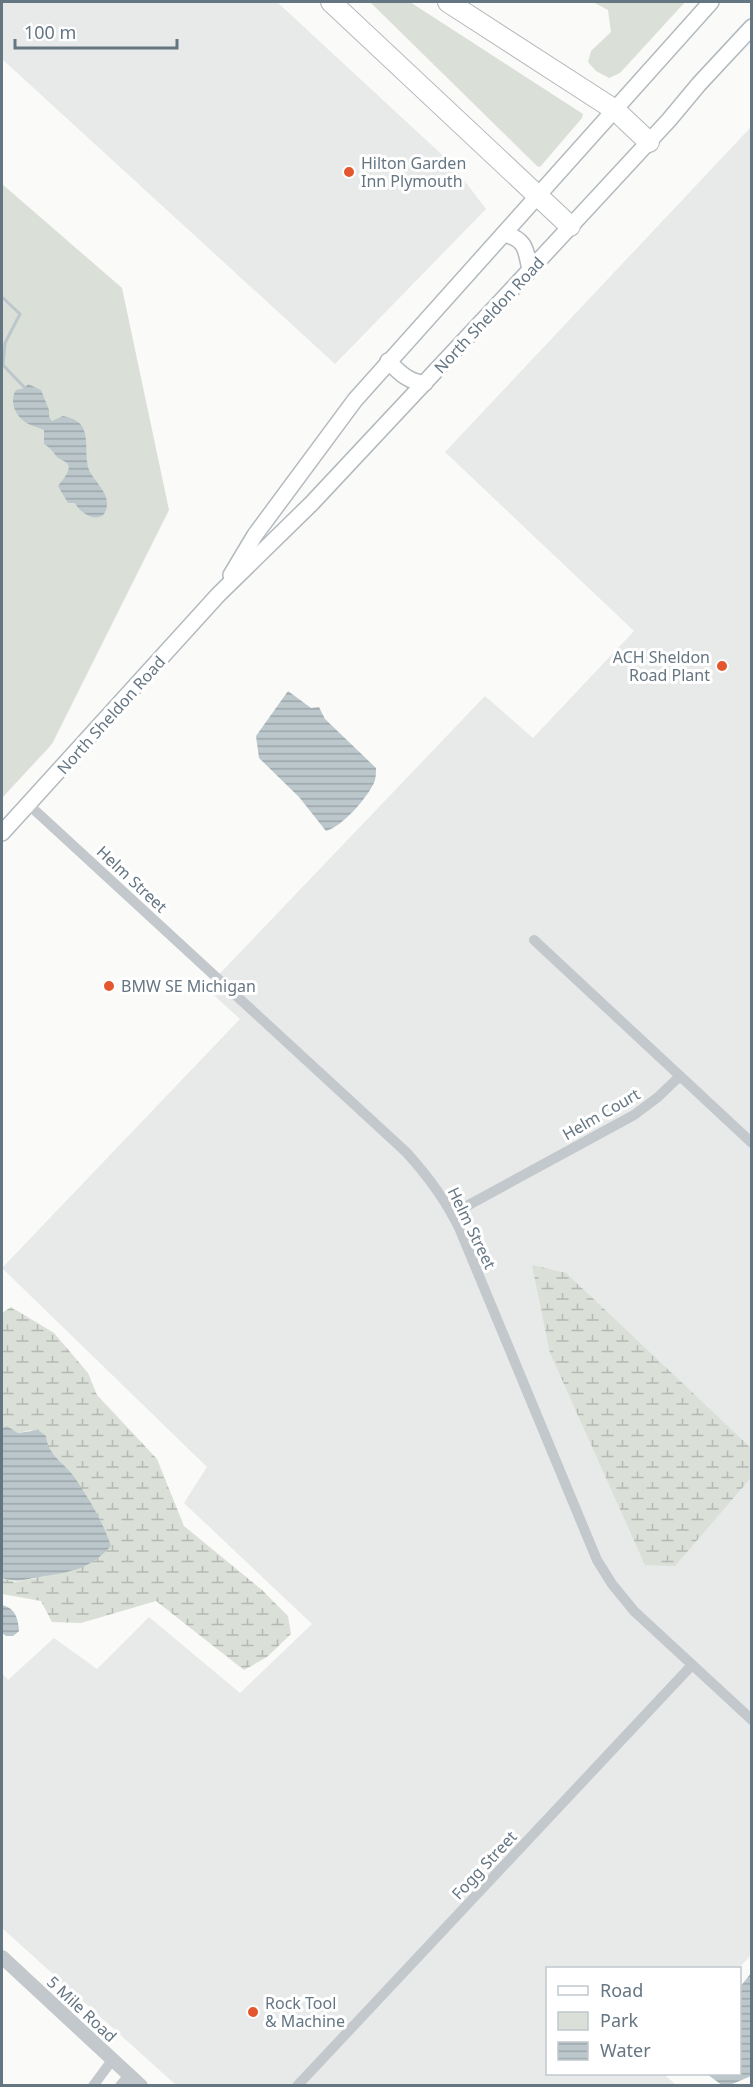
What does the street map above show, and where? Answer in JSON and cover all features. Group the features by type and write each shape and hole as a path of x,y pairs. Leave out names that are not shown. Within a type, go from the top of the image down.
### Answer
{"highway":[{"path":"330,2 570,226"},
{"path":"448,2 615,110 649,142"}],"main road":[{"name":"North Sheldon Road","path":"219,595 255,535 355,400 711,2"},
{"name":"North Sheldon Road","path":"2,833 219,595 312,503 649,142 750,27"},
{"path":"504,234 517,238 523,244 530,270"},
{"path":"388,361 407,378 418,383 425,383"}],"street":[{"name":"Helm Street","path":"28,804 406,1152 431,1180 452,1214 597,1560 612,1584 634,1611 752,1720"},
{"path":"534,940 752,1143"},
{"name":"Helm Court","path":"452,1214 634,1115 680,1076"},
{"name":"Fogg Street","path":"297,2085 692,1665"},
{"name":"5 Mile Road","path":"2,1957 113,2059 125,2080 141,2085"},
{"path":"93,2085 113,2059"}],"shaded area":[{"path":"2,2 277,2 451,163 486,209 335,364 2,59"},
{"path":"751,127 751,1955 740,1967 546,1967 546,2075 665,2075 676,2085 177,2086 2,1928 2,1673 8,1680 54,1638 97,1669 149,1617 240,1693 312,1624 184,1503 207,1467 2,1268 240,1019 206,988 485,696 533,738 634,631 445,452"}],"green space":[{"path":"370,2 410,2 583,114 582,118 540,167 537,166"},
{"path":"593,2 685,2 620,73 609,78 596,71 588,62 591,51 611,32 608,10"},
{"path":"2,184 122,288 169,510 52,744 2,798"},
{"path":"532,1265 566,1273 751,1448 749,1480 675,1566 645,1565 550,1353"},
{"path":"11,1307 54,1333 88,1373 97,1395 157,1459 184,1526 262,1590 288,1616 291,1634 267,1657 244,1670 156,1601 81,1623 52,1622 41,1601 2,1594 2,1578 15,1582 36,1578 89,1501 74,1477 31,1430 18,1433 7,1426 2,1428 2,1313"}],"water":[{"path":"28,384 41,390 52,421 63,416 77,421 83,428 89,470 103,490 107,503 103,515 94,517 83,513 75,503 68,503 58,486 68,472 67,463 58,458 44,444 44,430 25,422 18,416 14,407 13,399 16,390 25,388"},
{"path":"288,691 311,708 319,707 325,719 376,768 374,783 366,797 340,824 326,831 299,797 259,758 256,736"},
{"path":"7,1426 18,1433 38,1430 46,1436 53,1454 71,1472 100,1519 111,1546 87,1565 78,1569 20,1580 2,1578 2,1428"},
{"path":"2,1605 10,1608 17,1618 19,1631 13,1636 6,1636 2,1633"},
{"path":"751,1973 751,2076 723,2086 708,2075 741,2075 741,1986"}],"waterway":[{"path":"2,297 20,314 5,343 3,365 25,388"}],"place":[{"name":"Hilton Garden Inn Plymouth","path":"349,172"},
{"name":"ACH Sheldon Road Plant","path":"722,666"},
{"name":"BMW SE Michigan","path":"109,986"},
{"name":"Rock Tool & Machine","path":"253,2012"}]}
